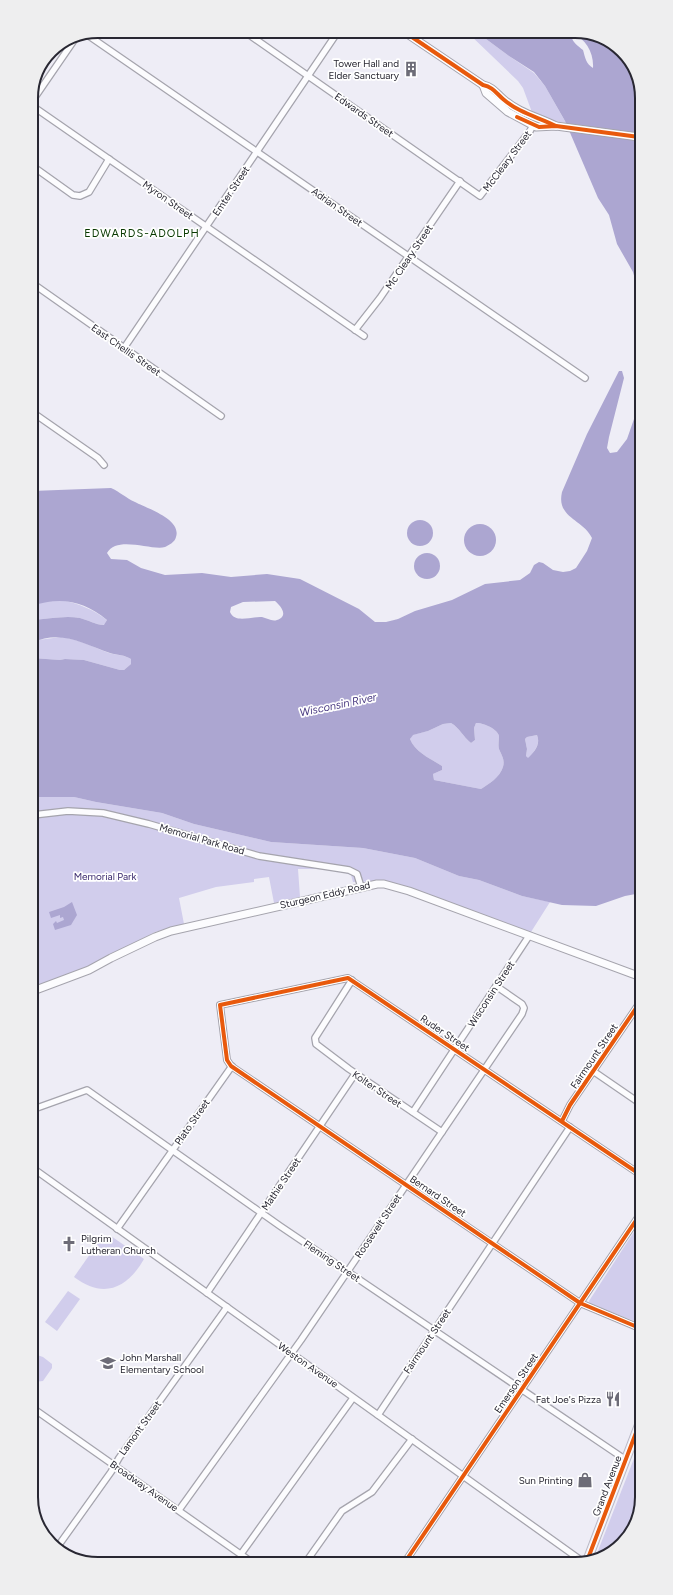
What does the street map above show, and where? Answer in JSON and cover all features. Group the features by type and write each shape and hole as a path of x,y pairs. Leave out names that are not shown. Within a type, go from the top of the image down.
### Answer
{"main road":[{"name":"Grand Avenue","path":"589,1555 635,1436"}],"street":[{"name":"Adrian Street","path":"93,38 584,378"},
{"name":"Edwards Street","path":"254,38 480,196"},
{"name":"Emter Street","path":"124,348 334,38"},
{"path":"413,38 483,85 492,88 507,102 523,113 556,126"},
{"path":"38,94 71,45"},
{"path":"483,85 486,93 505,109 533,125 539,127 556,126 635,136"},
{"name":"Myron Street","path":"38,109 364,336"},
{"name":"McCleary Street","path":"480,196 533,125"},
{"path":"38,170 73,195 80,196 89,192 109,159"},
{"name":"Mc Cleary Street","path":"355,330 409,257 460,181"},
{"name":"East Chellis Street","path":"38,287 221,416"},
{"path":"38,416 98,458 104,465"},
{"name":"Memorial Park Road","path":"38,815 79,811 97,812 126,818 192,835 259,856 349,870 357,874 361,887"},
{"name":"Sturgeon Eddy Road","path":"38,989 87,971 155,937 171,931 361,887 382,884 402,889 635,975"},
{"name":"Wisconsin Street","path":"413,1112 529,936"},
{"path":"232,1066 227,1060 220,1006 334,980 348,978 352,980"},
{"name":"Kolter Street","path":"352,980 321,1028 314,1042 318,1047 355,1074 442,1132"},
{"name":"Ruder Street","path":"352,980 635,1171"},
{"name":"Roosevelt Street","path":"179,1510 292,1354 406,1184 521,1017 524,1009 520,1003 496,986"},
{"name":"Fairmount Street","path":"562,1122 570,1105 635,1010"},
{"name":"Bernard Street","path":"232,1066 580,1303 635,1326"},
{"name":"Plato Street","path":"117,1229 232,1066"},
{"path":"593,1071 635,1100"},
{"name":"Mathie Street","path":"207,1293 355,1074"},
{"name":"Fleming Street","path":"38,1108 87,1090 261,1213 626,1460"},
{"name":"Fairmount Street","path":"378,1415 570,1127"},
{"name":"Weston Avenue","path":"38,1172 576,1557"},
{"name":"Emerson Street","path":"408,1557 635,1222"},
{"name":"Lamont Street","path":"59,1543 227,1307"},
{"path":"241,1554 353,1398"},
{"name":"Broadway Avenue","path":"38,1411 245,1557"},
{"path":"310,1557 342,1511 372,1492 412,1439"}],"green space":[{"path":"473,38 485,38 534,73 545,86 566,123 533,115 523,88 518,81"},
{"path":"61,600 67,601 86,607 107,620 105,625 74,617 38,619 38,604"},
{"path":"61,637 79,641 109,653 131,659 131,664 124,670 120,670 84,660 38,658 38,640"},
{"path":"451,723 457,727 471,743 475,740 474,728 476,723 489,726 498,733 499,749 504,765 502,771 497,777 481,789 434,780 433,774 442,770 442,766 428,758 412,744 410,739 412,735 428,731 443,724"},
{"path":"537,735 538,742 535,751 528,759 526,756 527,749 525,739 527,737"},
{"name":"Memorial Park","path":"38,797 74,797 162,813 194,824 271,842 363,848 415,858 459,876 479,880 522,896 550,902 531,932 399,884 383,881 353,882 351,875 338,871 325,869 298,869 300,897 274,903 269,877 254,879 254,882 216,887 179,898 184,924 155,932 92,965 38,985"},
{"path":"635,1230 635,1321 590,1304 589,1301"},
{"path":"111,1236 144,1259 130,1278 114,1288 104,1289 95,1288 85,1284 74,1277 102,1237"},
{"path":"68,1291 80,1299 57,1331 45,1322"},
{"path":"38,1355 43,1357 52,1364 52,1368 43,1381 38,1382"},
{"path":"635,1456 635,1497 633,1513 629,1524 618,1540 597,1552"}],"water":[{"path":"485,38 572,38 576,45 583,50 587,62 593,68 592,57 588,47 580,38 587,39 612,50 618,55 629,71 634,86 635,98 635,279 633,272 617,244 609,215 598,198 565,121 545,86 534,72"},
{"name":"Wisconsin River","path":"619,371 622,371 624,378 607,448 610,453 617,452 627,439 635,415 635,894 596,906 562,905 522,896 479,880 459,876 415,858 363,848 271,842 194,824 162,813 74,797 38,797 38,658 84,660 120,670 124,670 131,664 131,659 72,639 53,637 38,641 38,619 74,617 104,625 107,620 90,608 72,602 53,601 38,604 38,491 111,488 162,515 174,525 176,537 173,542 165,547 159,548 126,544 118,545 107,553 111,559 127,560 141,568 165,575 202,573 231,577 267,574 300,579 359,609 375,622 386,622 398,619 415,611 452,600 485,584 520,580 530,573 534,565 539,562 553,570 563,572 576,568 587,551 592,538 583,526 566,513 561,501 562,492 587,434","holes":["275,601 283,611 283,616 275,620 262,617 240,619 232,616 230,612 231,607 243,602","451,723 471,743 475,740 474,728 476,723 486,725 498,733 499,747 504,762 502,771 497,777 481,789 434,780 433,774 442,770 442,766 428,758 412,744 410,739 413,735 428,731 443,724","537,735 538,742 536,748 528,758 526,756 527,749 525,739 527,737"]},
{"path":"420,520 429,524 433,533 429,542 420,546 411,542 407,533 411,524"},
{"path":"477,524 483,524 493,531 496,540 495,546 489,553 483,556 477,556 467,549 464,543 464,537 471,527"},
{"path":"427,553 436,557 440,566 436,575 427,579 418,575 414,566 418,557"},
{"path":"72,902 77,915 71,925 55,930 53,924 56,921 57,923 64,920 63,917 60,918 60,915 51,918 49,912 64,907"}],"cycle path":[{"path":"413,38 483,85 492,89 509,104 556,126"},
{"path":"517,117 539,127 556,126 635,136"},
{"path":"635,1171 348,978 220,1005 227,1060 231,1066 580,1303 635,1326"},
{"path":"562,1121 570,1105 635,1010"},
{"path":"408,1557 635,1222"},
{"path":"589,1555 635,1435"}],"place":[{"name":"Tower Hall and Elder Sanctuary","path":"411,69"},
{"name":"Pilgrim Lutheran Church","path":"69,1244"},
{"name":"John Marshall Elementary School","path":"108,1363"},
{"name":"Fat Joe's Pizza","path":"613,1399"},
{"name":"Sun Printing","path":"585,1480"}],"district":[{"name":"EDWARDS-ADOLPH","path":"142,233"}]}
